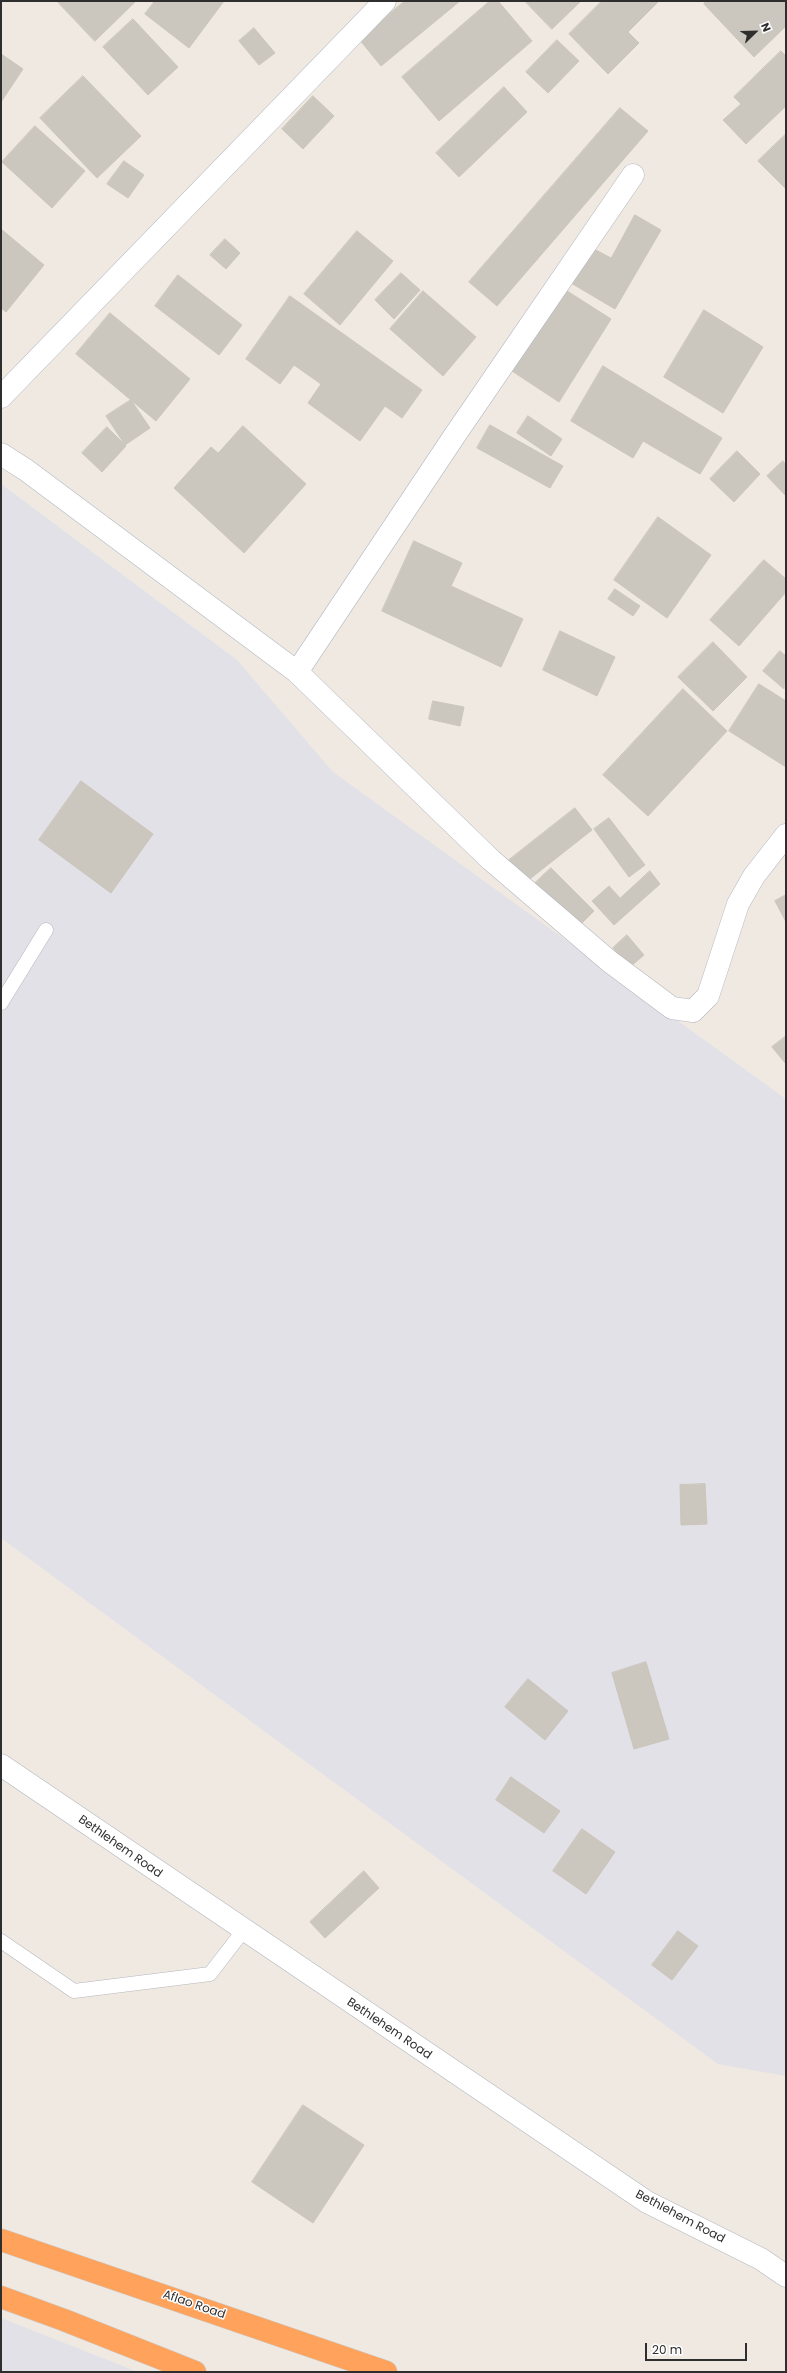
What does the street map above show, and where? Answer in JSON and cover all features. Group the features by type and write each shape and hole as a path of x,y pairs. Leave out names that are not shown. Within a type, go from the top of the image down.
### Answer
{"highway":[{"name":"Aflao Road","path":"1,2240 386,2372"},
{"path":"1,2297 64,2320 195,2372"}],"street":[{"path":"1,397 385,1"},
{"path":"297,672 455,435 633,176"},
{"path":"1,454 26,470 297,672 491,860 609,961 672,1008 693,1011 708,996 738,904 754,876 786,835"},
{"name":"Bethlehem Road","path":"1,1765 243,1931 647,2202 761,2258 786,2276"}],"lane":[{"path":"1,1003 46,930"},
{"path":"1,1941 74,1991 210,1974 243,1931"}],"shaded area":[{"path":"1,484 237,660 333,772 786,1099 786,2076 718,2064 1,1538"},
{"path":"1,2318 138,2372 1,2372"}],"building":[{"path":"57,1 136,1 95,41"},
{"path":"155,1 224,1 189,48 145,14"},
{"path":"405,1 460,1 381,66 359,39"},
{"path":"490,1 498,1 532,41 439,121 402,77"},
{"path":"525,1 581,1 552,29"},
{"path":"602,1 658,2 628,32 639,43 608,74 569,34"},
{"path":"706,1 786,1 786,26 754,57 704,4"},
{"path":"133,19 178,67 148,95 103,47"},
{"path":"254,28 275,53 259,65 239,41"},
{"path":"557,40 579,61 548,93 526,72"},
{"path":"781,51 786,56 786,106 746,144 723,120 741,104 734,97"},
{"path":"1,54 23,69 1,102"},
{"path":"83,76 141,136 97,178 40,118"},
{"path":"504,87 527,112 459,177 436,153"},
{"path":"313,96 334,116 303,149 282,129"},
{"path":"620,108 648,131 497,306 469,282"},
{"path":"35,126 85,171 52,208 2,162"},
{"path":"786,134 786,189 758,161"},
{"path":"124,161 144,175 128,198 107,184"},
{"path":"635,215 661,230 615,309 571,283 592,248 611,258"},
{"path":"1,229 44,265 6,312 1,308"},
{"path":"357,231 393,261 340,325 304,294"},
{"path":"225,239 240,253 226,269 210,255"},
{"path":"401,273 420,290 394,319 375,300"},
{"path":"178,275 242,325 219,355 155,306"},
{"path":"564,289 611,319 559,402 512,371"},
{"path":"423,291 476,337 443,376 390,329"},
{"path":"290,296 422,390 402,418 385,406 360,441 308,403 321,384 294,365 280,384 246,359"},
{"path":"704,310 763,347 723,413 664,377"},
{"path":"110,313 190,379 156,421 76,354"},
{"path":"603,366 722,438 700,474 643,441 633,458 571,421"},
{"path":"131,400 150,428 125,445 106,416"},
{"path":"528,416 562,439 551,456 517,433"},
{"path":"490,425 563,466 550,488 477,448"},
{"path":"243,426 306,484 244,553 174,488 211,447 218,453"},
{"path":"107,427 126,446 102,472 82,453"},
{"path":"737,451 760,474 734,502 710,479"},
{"path":"783,461 786,465 785,495 767,476"},
{"path":"658,517 711,555 667,618 614,580"},
{"path":"414,541 462,563 451,586 523,619 501,667 382,611"},
{"path":"764,560 786,579 786,592 739,646 710,620"},
{"path":"615,589 640,606 633,616 608,599"},
{"path":"560,631 615,657 597,696 543,670"},
{"path":"713,642 747,677 713,711 678,677"},
{"path":"780,651 786,656 784,689 763,671"},
{"path":"759,684 786,701 786,767 729,731"},
{"path":"683,689 727,731 648,816 603,775"},
{"path":"433,701 464,707 460,726 429,719"},
{"path":"81,781 153,834 111,893 39,840"},
{"path":"575,808 592,830 526,882 509,860"},
{"path":"609,818 645,865 629,877 594,829"},
{"path":"551,868 594,911 576,929 533,885"},
{"path":"650,871 660,884 614,925 592,901 609,886 620,898"},
{"path":"786,895 786,922 775,901"},
{"path":"627,935 644,955 630,967 613,948"},
{"path":"786,1036 786,1064 772,1047"},
{"path":"705,1484 707,1524 681,1525 680,1485"},
{"path":"646,1662 669,1739 634,1749 612,1673"},
{"path":"528,1679 568,1711 545,1740 505,1707"},
{"path":"511,1777 560,1811 544,1833 496,1800"},
{"path":"582,1829 615,1852 586,1894 553,1871"},
{"path":"364,1871 379,1888 325,1938 310,1922"},
{"path":"678,1931 698,1946 672,1980 652,1965"},
{"path":"303,2105 364,2145 313,2223 252,2182"}]}
